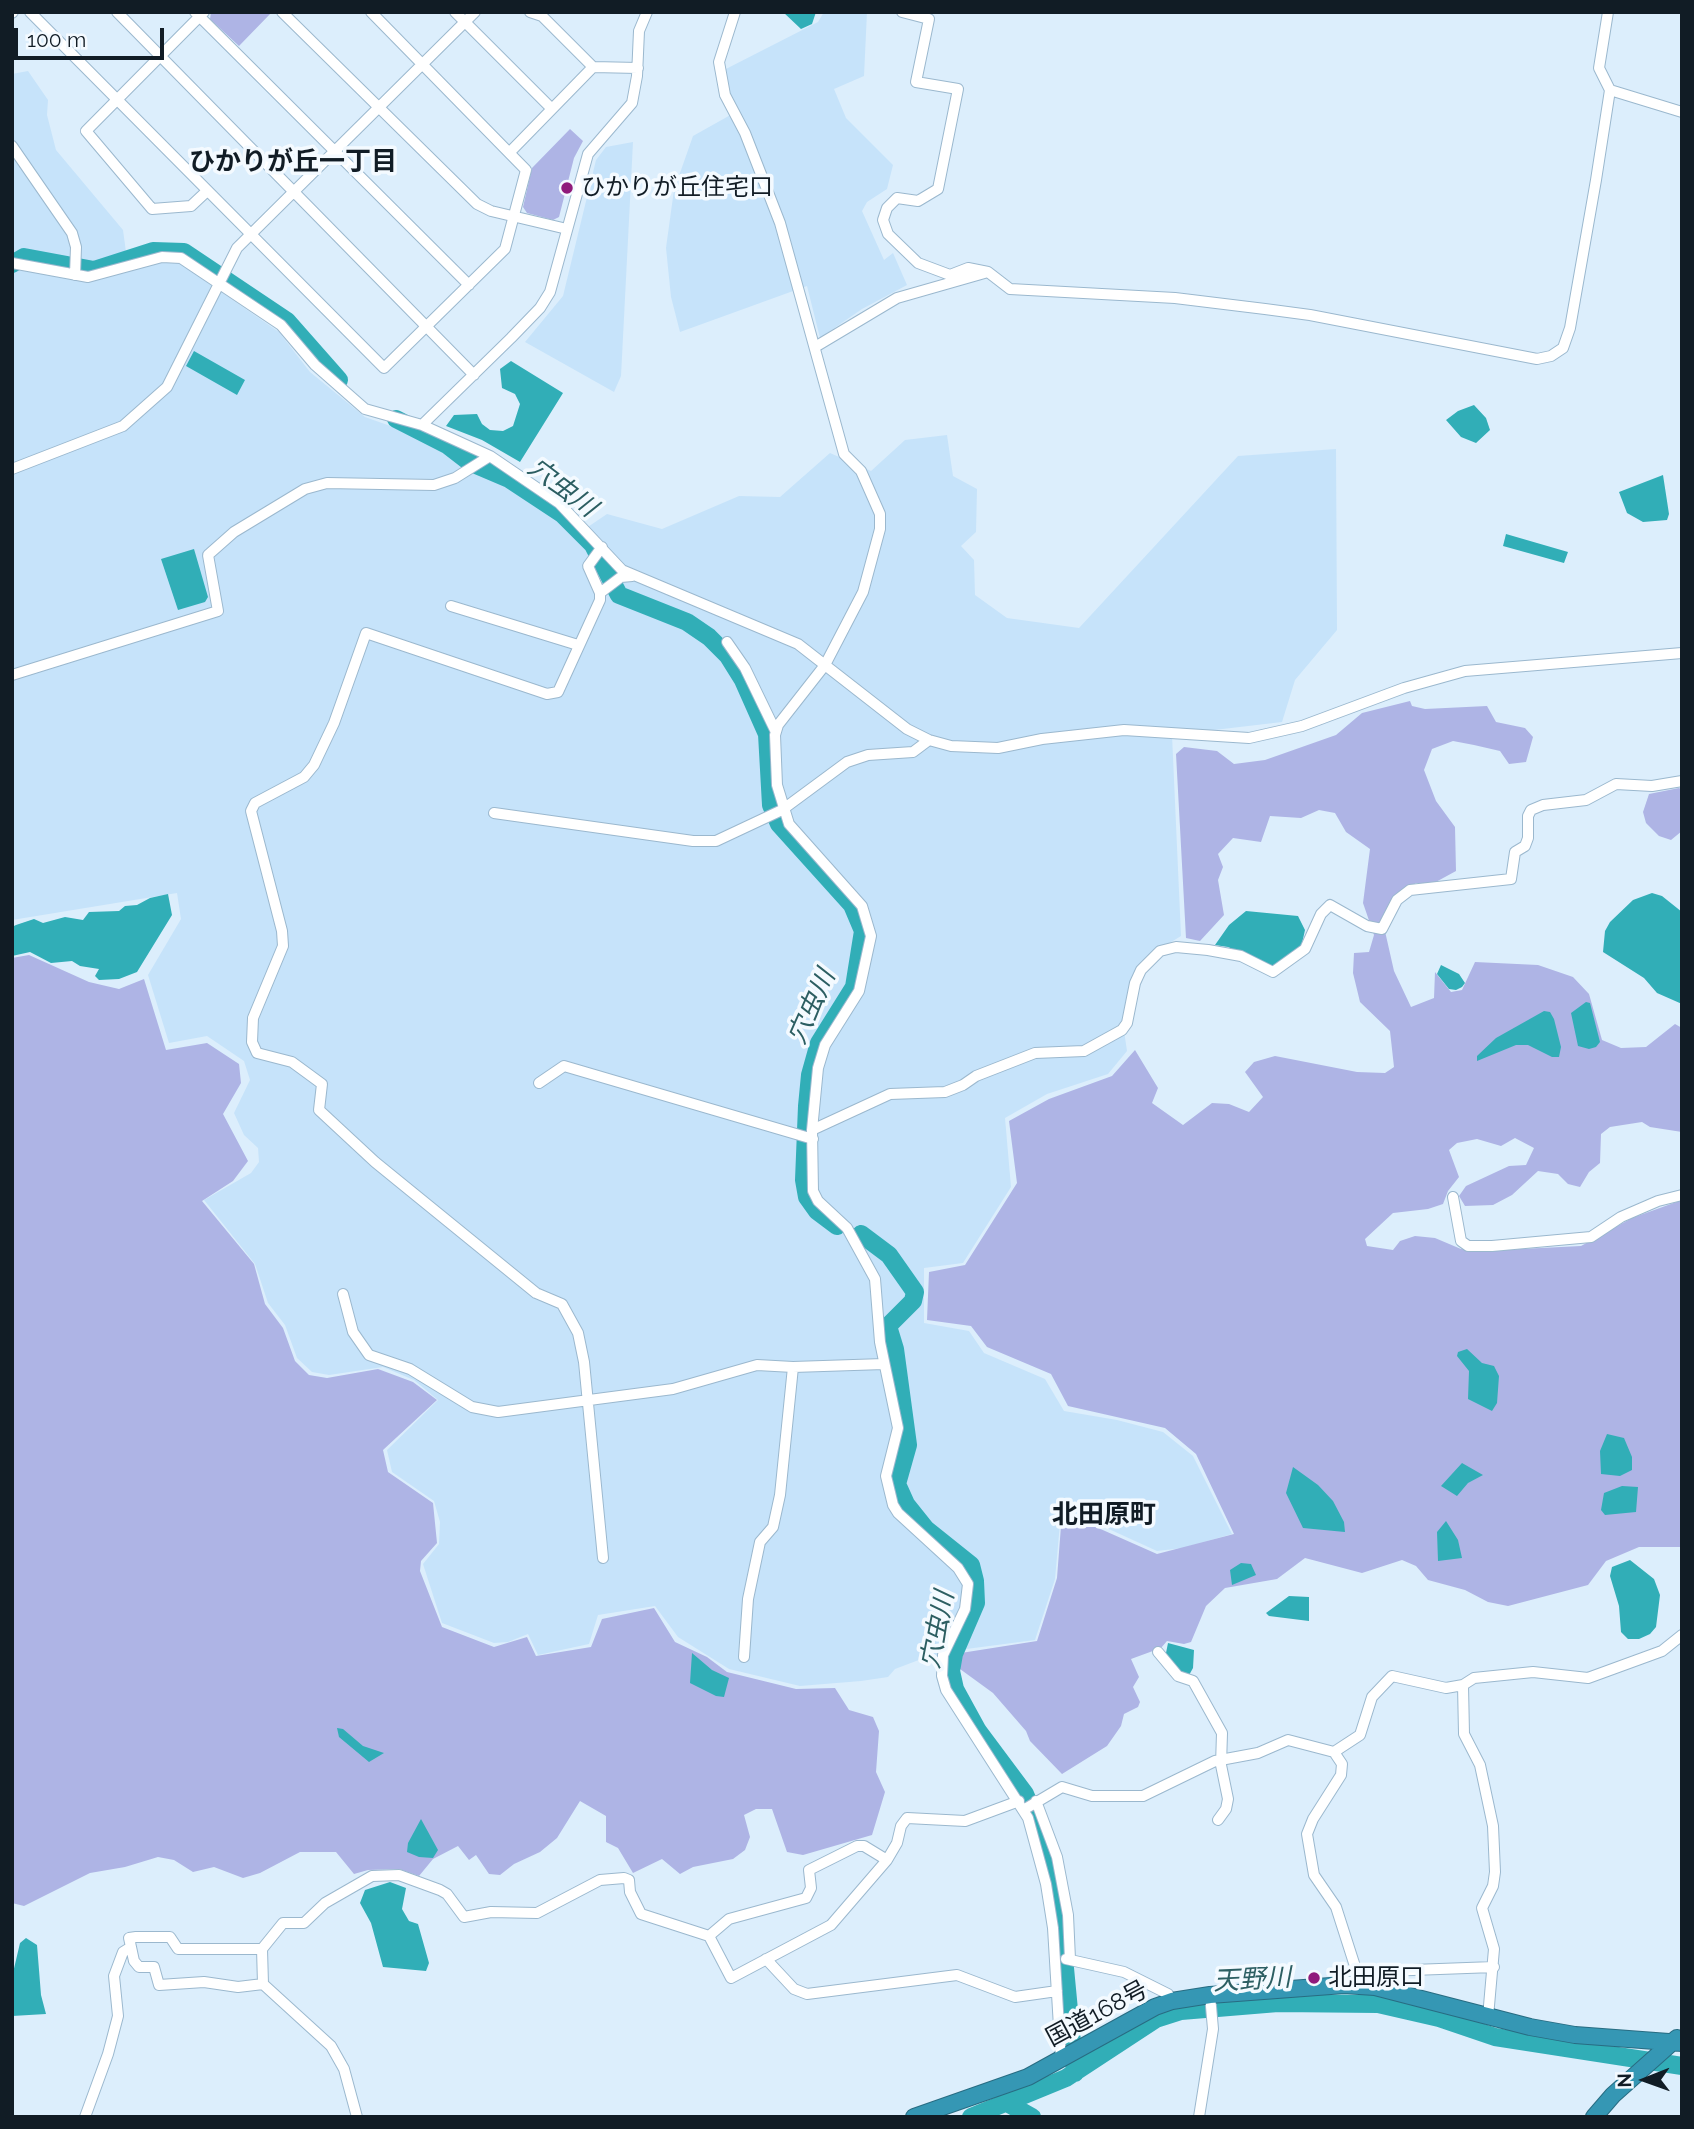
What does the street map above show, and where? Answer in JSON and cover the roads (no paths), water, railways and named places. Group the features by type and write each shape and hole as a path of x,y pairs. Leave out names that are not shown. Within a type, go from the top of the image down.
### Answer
{"highway":[{"name":"国道168号","path":"914,2117 1028,2077 1171,2001 1359,1979 1488,2017 1575,2035 1679,2039"},
{"path":"1594,2117 1638,2073 1679,2039"}],"street":[{"path":"30,12 384,369 506,249 526,170 371,12"},
{"path":"117,12 474,375"},
{"path":"282,12 477,204 516,218 567,229"},
{"path":"455,12 552,109"},
{"path":"12,469 123,426 167,387 237,248 475,12"},
{"path":"530,12 542,16 593,67 638,68"},
{"path":"422,425 545,300 588,154 632,103 638,68 639,31 646,12"},
{"path":"735,12 719,62 720,77 780,223 844,454 861,471 880,514 880,529 863,592 825,665 775,730"},
{"path":"902,12 929,19 916,82 958,89 938,189 918,201 897,198 887,208 883,220 888,234 918,263 950,275 968,268 988,272 1010,289 1175,298 1252,307 1310,315 1537,359 1551,356 1563,348 1570,328 1610,90 1599,68 1608,12"},
{"path":"207,191 191,206 152,209 86,131 199,14 469,285"},
{"path":"510,152 593,67"},
{"path":"1610,90 1682,113"},
{"path":"12,146 72,233 76,247 75,275"},
{"path":"12,263 75,275 111,272 172,256 181,258 281,325 315,365 365,409 422,425 490,456 559,503 622,570 798,645 890,716 929,740 951,746 998,748 1042,739 1124,730 1249,738 1303,726 1404,688 1465,671 1682,653"},
{"path":"815,347 897,298 988,272"},
{"path":"12,675 218,611 208,555 234,532 305,489 327,483 434,485 455,478 490,456"},
{"path":"602,547 588,566 600,593 600,600 558,692 547,694 366,633 334,723 314,765 304,777 255,803 251,811 282,931 283,946 253,1018 252,1042 257,1053 292,1062 322,1084 319,1110 375,1162 536,1293 562,1304 578,1333 603,1559"},
{"path":"600,593 621,577 633,576"},
{"path":"451,606 578,645"},
{"path":"727,642 745,668 775,730 777,785 782,810 793,831 862,906 871,936 859,991 825,1045 818,1068 812,1134 813,1191 818,1201 847,1228 875,1279 884,1364 898,1428 886,1476 893,1505 898,1513 958,1567 968,1584 965,1609 943,1655 941,1665 946,1690 1022,1805 1046,1884 1056,1958 1061,2060"},
{"path":"494,813 693,841 716,841 782,810 847,762 868,755 913,752 929,740"},
{"path":"539,1083 565,1066 812,1134 890,1094 945,1092 996,1067 1035,1053 1084,1051 1122,1030 1128,1023 1135,983 1142,970 1160,951 1176,947 1241,956 1273,972 1305,949 1321,914 1329,905 1367,926 1382,929 1397,900 1410,890 1511,879 1515,852 1525,846 1528,838 1528,816 1531,810 1543,805 1586,800 1616,784 1652,786 1682,781"},
{"path":"1453,1197 1461,1241 1468,1245 1492,1246 1591,1237 1621,1217 1658,1201 1682,1195"},
{"path":"343,1294 353,1332 369,1355 410,1369 472,1407 498,1412 586,1398 673,1389 757,1364 793,1367 884,1364"},
{"path":"744,1657 748,1599 761,1542 774,1527 780,1495 793,1367"},
{"path":"1334,1752 1360,1735 1372,1697 1392,1676 1446,1688 1462,1685 1474,1678 1533,1672 1588,1678 1662,1651 1682,1636"},
{"path":"1158,1652 1178,1676 1193,1681 1222,1733 1221,1759 1228,1799 1218,1820"},
{"path":"1462,1685 1464,1734 1480,1765 1492,1812 1495,1872 1493,1886 1482,1908 1494,1949 1488,2017"},
{"path":"357,2117 344,2069 331,2046 263,1984 262,1949 283,1923 304,1923 325,1903 372,1876 399,1875 447,1894 464,1917 491,1912 537,1913 600,1880 624,1878 629,1880 630,1892 641,1914 709,1936 731,1978 831,1924 887,1860 907,1818 965,1821 1036,1801 1062,1787 1092,1796 1143,1796 1221,1759 1258,1753 1288,1740 1334,1752 1342,1764 1340,1775 1312,1819 1307,1834 1314,1875 1336,1907 1359,1979 1494,1967"},
{"path":"1036,1801 1057,1857 1068,1915 1070,1959"},
{"path":"709,1936 729,1919 806,1898 811,1888 809,1870 857,1846 864,1846 887,1860"},
{"path":"262,1949 178,1949 170,1937 129,1938 134,1961 139,1967 154,1967 159,1985 204,1982 238,1987 263,1984"},
{"path":"85,2117 118,2016 114,1976 123,1952 131,1947"},
{"path":"1056,1958 1124,1972 1168,1994 1171,2001"},
{"path":"766,1959 794,1989 807,1994 957,1975 1015,1997 1057,1991"},
{"path":"1199,2117 1213,2029 1210,1996"}],"waterway":[{"name":"穴虫川","path":"12,264 24,257 94,270 153,251 184,252 287,321 339,380"},
{"name":"穴虫川","path":"396,419 447,445 469,462 509,479 562,514 593,545 619,595 687,622 709,637 728,656 743,680 767,734 771,805 779,824 852,905 863,931 854,987 819,1043 810,1075 807,1106 804,1180 807,1197 817,1211 837,1226"},
{"name":"穴虫川","path":"861,1234 889,1255 915,1292 913,1301 888,1326 895,1349 908,1445 897,1484 906,1504 926,1529 971,1565 976,1603 954,1654 951,1671 955,1689 978,1731 1025,1794 1041,1833 1059,1905 1075,2073"},
{"name":"天野川","path":"971,2117 1066,2078 1156,2019 1181,2011 1278,2003 1378,2004 1439,2018 1495,2037 1682,2066"},
{"path":"1007,2103 1032,2117"}],"place":[{"name":"ひかりが丘住宅口","path":"567,188"},
{"name":"北田原口","path":"1314,1978"}],"district":[{"name":"ひかりが丘一丁目","path":"293,162"},
{"name":"北田原町","path":"1104,1515"}]}
